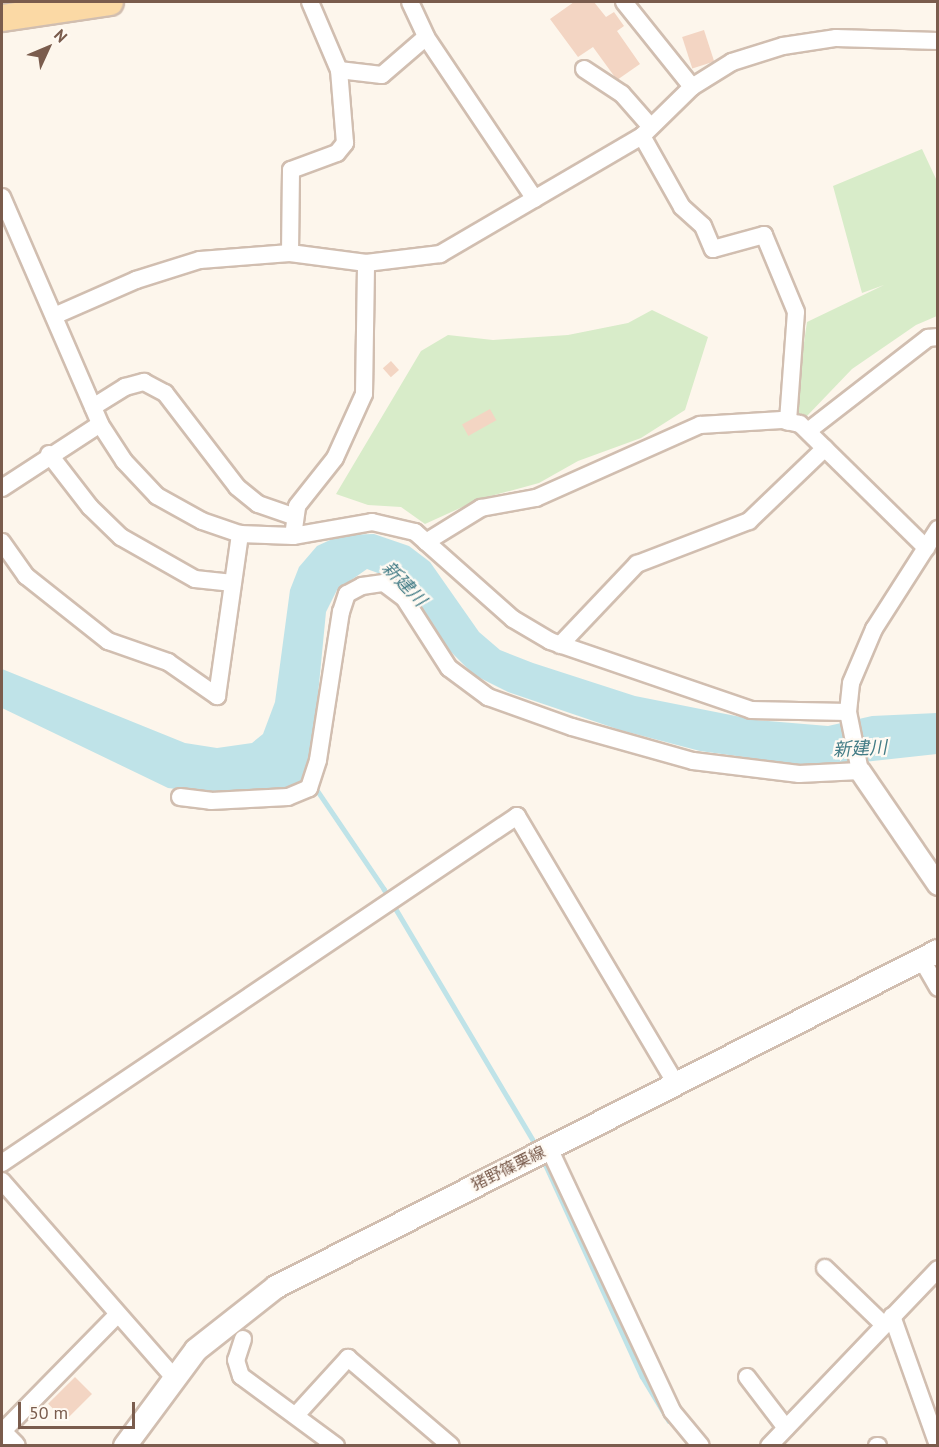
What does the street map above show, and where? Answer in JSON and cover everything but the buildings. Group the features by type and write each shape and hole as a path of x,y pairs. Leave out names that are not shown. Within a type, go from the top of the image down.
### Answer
{"main road":[{"path":"2,18 110,2"},
{"name":"猪野篠栗線","path":"131,1443 173,1376 214,1332 276,1287 930,956"}],"street":[{"path":"290,253 291,170 337,153 345,143 339,70 310,2"},
{"path":"410,2 426,37 535,199"},
{"path":"624,2 692,87"},
{"path":"339,70 382,75 426,37"},
{"path":"54,316 136,280 200,260 290,253 366,263 440,254 646,131 692,87 732,62 783,46 836,38 938,41"},
{"path":"584,69 622,94 646,131 682,207 703,226 713,249 764,235 796,312 788,422"},
{"path":"2,197 100,424 124,461 157,496 202,521 240,534 293,536 372,522 416,532 513,619 560,645 751,710 848,711"},
{"path":"293,536 297,506 335,458 364,394 366,263"},
{"path":"808,431 928,338 938,337"},
{"path":"93,407 125,387 144,382 165,393 237,487 258,504 295,517"},
{"path":"426,542 481,508 536,498 700,425 788,422 808,431 926,548"},
{"path":"2,488 49,454 100,424"},
{"path":"560,645 637,564 749,521 825,448"},
{"path":"49,454 90,507 121,537 195,579 233,584"},
{"path":"938,529 859,658 848,711 860,771 938,885"},
{"path":"2,542 26,576 108,641 168,662 217,696 240,534"},
{"path":"180,797 211,801 288,797 309,788 318,760 341,612 347,594 362,586 384,583 404,598 449,668 488,697 572,727 693,760 799,774 860,771"},
{"path":"2,1163 517,816 677,1084"},
{"path":"930,956 938,988"},
{"path":"549,1148 672,1411 701,1446"},
{"path":"2,1181 173,1376"},
{"path":"825,1268 888,1321 938,1445"},
{"path":"769,1446 938,1269"},
{"path":"15,1446 2,1432 118,1314"},
{"path":"243,1339 236,1360 241,1376 278,1405 297,1414 336,1446"},
{"path":"297,1414 348,1358 452,1446"},
{"path":"747,1377 786,1428"}],"green space":[{"path":"922,149 937,181 937,316 916,325 852,369 806,417 794,411 807,322 884,285 862,293 833,186"},
{"path":"652,310 708,337 685,410 641,438 578,461 539,483 480,499 425,524 401,507 368,505 336,494 421,351 448,335 493,340 568,335 628,323"}],"water":[{"name":"新建川","path":"374,534 409,546 430,562 479,632 500,650 533,663 635,696 756,720 828,726 872,716 937,713 937,754 818,767 700,751 620,730 508,692 474,675 443,644 423,611 394,579 367,569 337,590 326,612 311,767 305,781 288,789 217,794 168,788 2,708 2,669 185,743 217,748 252,743 263,734 275,702 290,590 299,567 317,546 341,535"}],"waterway":[{"path":"313,784 384,889 538,1148"},
{"path":"543,1159 642,1376 669,1421"}]}
